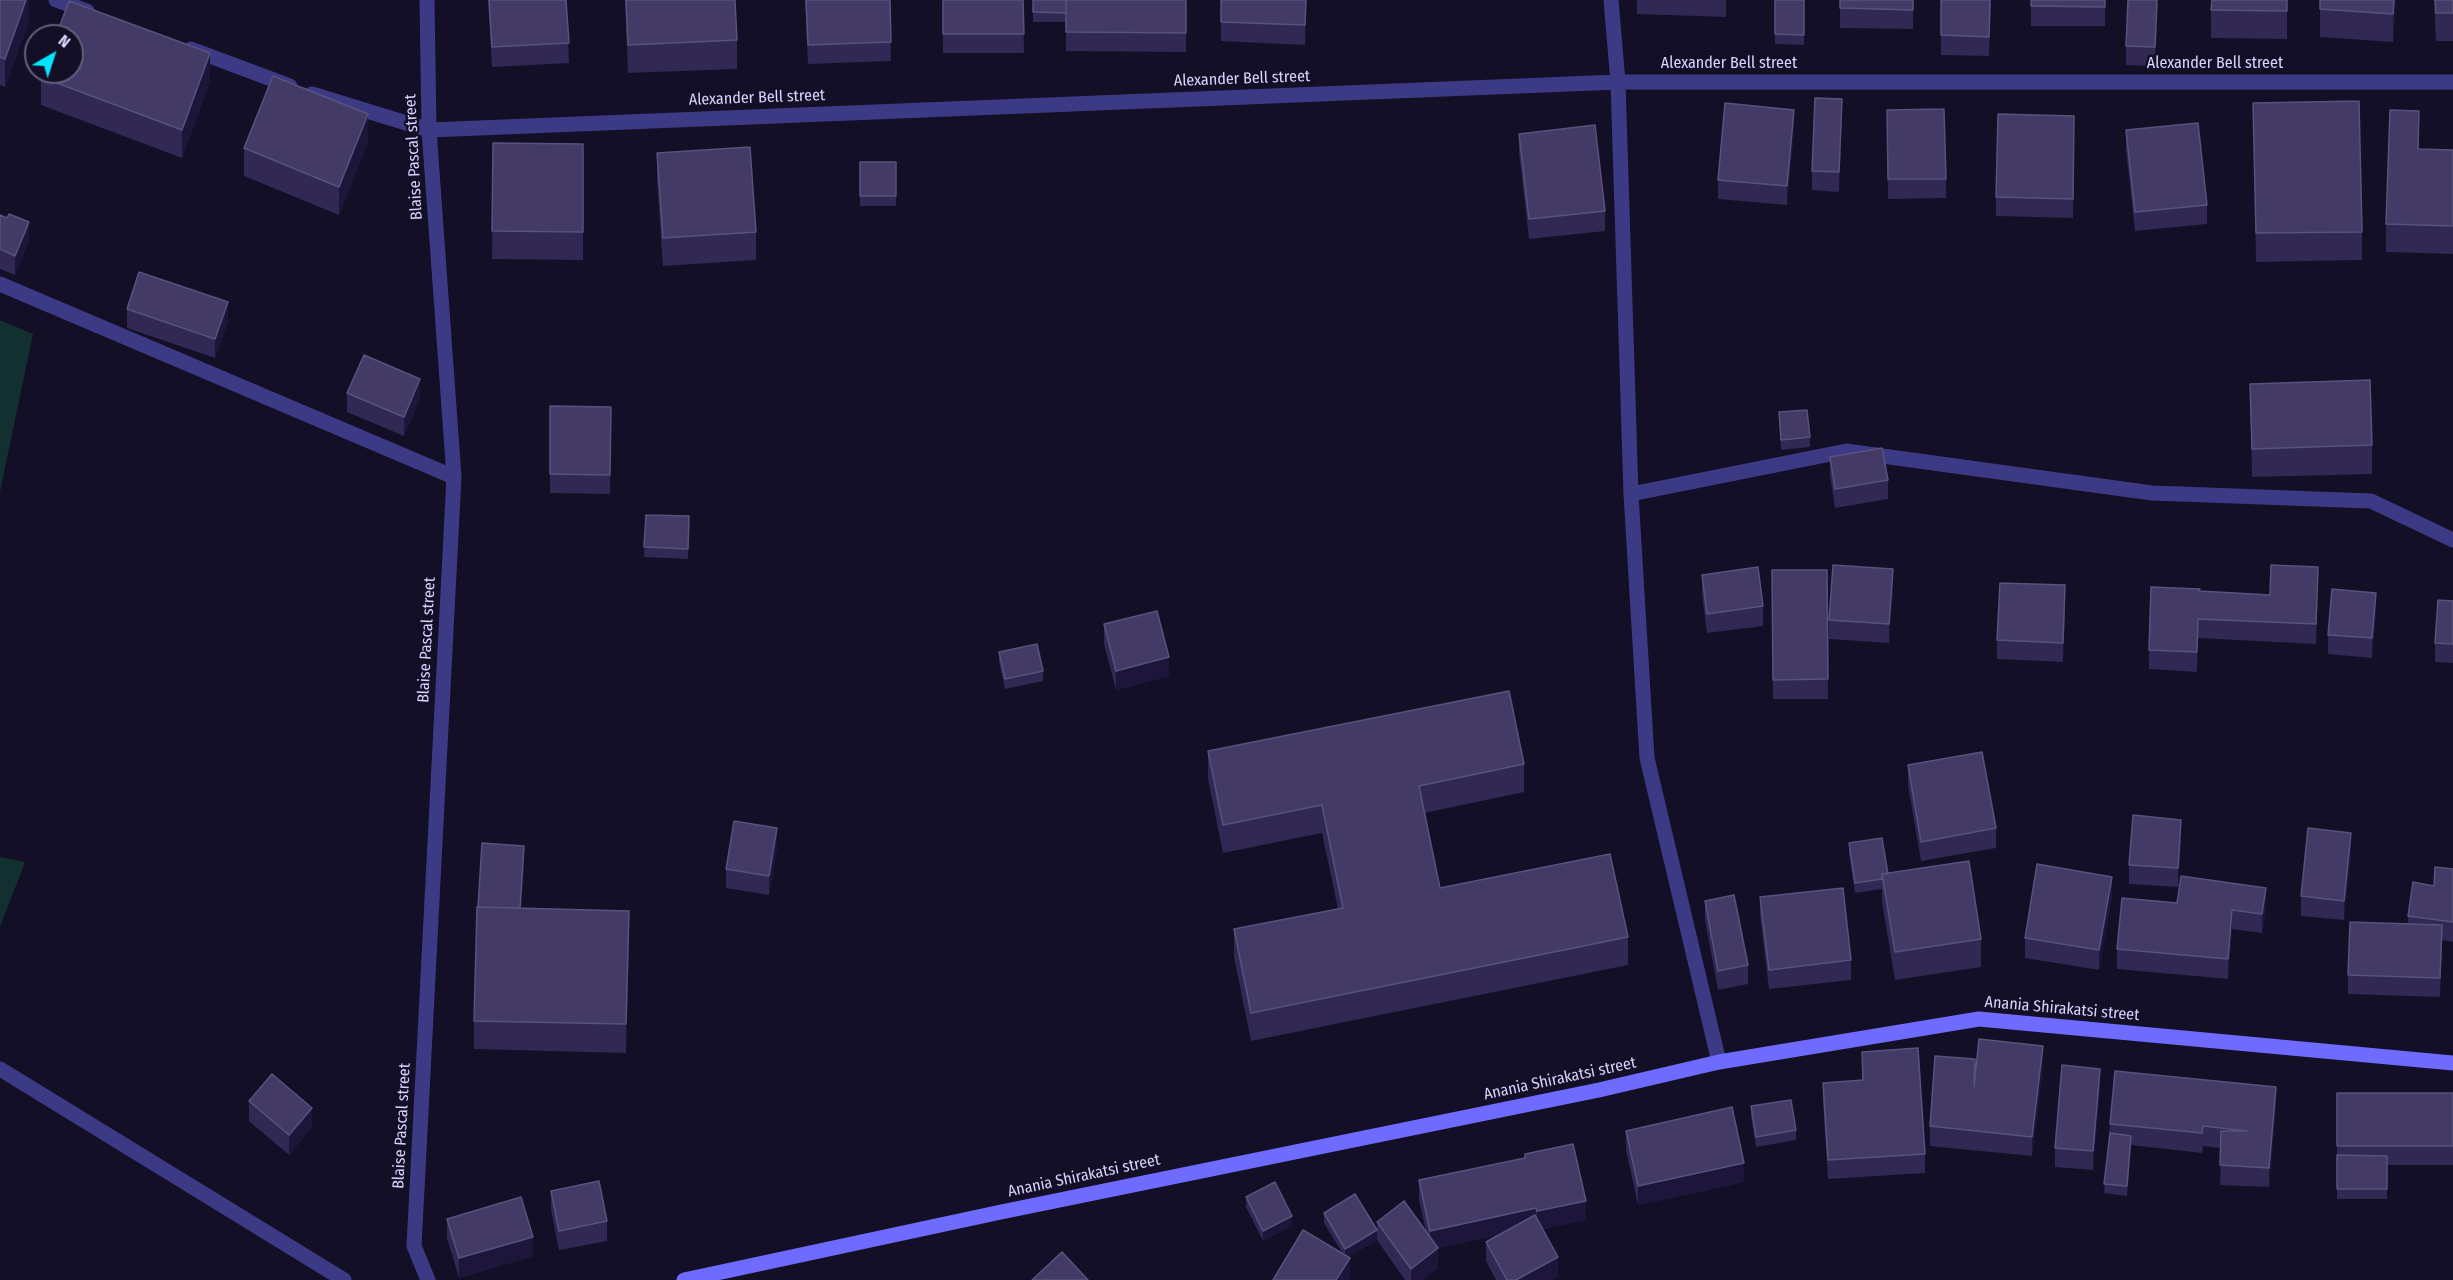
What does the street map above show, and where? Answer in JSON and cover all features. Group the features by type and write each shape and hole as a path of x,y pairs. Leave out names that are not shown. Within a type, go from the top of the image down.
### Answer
{"main road":[{"name":"Anania Shirakatsi street","path":"684,1280 1001,1212 1599,1090 1719,1062 1979,1019 2453,1063"}],"street":[{"path":"56,0 99,16"},
{"name":"Blaise Pascal street","path":"427,0 429,130 454,477 414,1246 428,1280"},
{"path":"1611,0 1618,82 1631,494 1647,758 1719,1062"},
{"name":"Alexander Bell street","path":"176,44 307,92 429,130 1618,82 2453,82"},
{"path":"0,285 454,477"},
{"path":"1631,494 1846,452 2152,494 2371,501 2453,540"},
{"path":"0,1069 344,1280"}],"green space":[{"path":"0,320 33,334 0,492"},
{"path":"0,857 25,862 0,927"}],"building":[{"path":"0,0 26,0 5,59 0,57"},
{"path":"489,0 566,0 569,43 492,47"},
{"path":"626,0 735,0 737,40 628,45"},
{"path":"806,0 890,0 891,42 808,45"},
{"path":"943,0 1023,0 1024,34 943,34"},
{"path":"1033,0 1066,0 1066,13 1033,12"},
{"path":"1066,0 1186,0 1186,33 1066,32"},
{"path":"1221,0 1306,0 1305,25 1221,22"},
{"path":"1775,0 1804,0 1804,35 1775,34"},
{"path":"1840,0 1913,0 1913,10 1840,8"},
{"path":"1941,0 1990,0 1989,37 1941,35"},
{"path":"2031,0 2105,0 2105,7 2031,6"},
{"path":"2128,0 2157,0 2155,47 2126,46"},
{"path":"2212,0 2287,0 2287,11 2211,10"},
{"path":"2320,0 2394,0 2393,14 2320,9"},
{"path":"2435,0 2453,0 2453,13 2436,13"},
{"path":"69,1 210,53 182,130 60,84 84,84 84,24 60,24"},
{"path":"273,76 368,114 339,187 244,148"},
{"path":"1815,98 1842,99 1839,172 1812,171"},
{"path":"2359,101 2362,232 2256,233 2253,103"},
{"path":"1725,103 1794,110 1787,186 1718,180"},
{"path":"1944,109 1946,179 1888,179 1887,110"},
{"path":"2390,110 2419,111 2418,149 2453,150 2453,226 2386,224"},
{"path":"1998,114 2074,116 2073,199 1996,197"},
{"path":"2198,123 2207,205 2135,212 2126,130"},
{"path":"1595,125 1605,211 1529,219 1519,134"},
{"path":"493,143 583,144 583,232 492,231"},
{"path":"750,147 756,232 663,238 657,153"},
{"path":"860,162 896,162 896,196 860,196"},
{"path":"9,214 29,222 15,256 0,249 0,215 7,218"},
{"path":"139,272 228,302 215,339 127,309"},
{"path":"364,355 420,379 404,417 347,393"},
{"path":"2370,380 2372,445 2252,449 2250,384"},
{"path":"550,406 611,407 610,475 550,474"},
{"path":"1807,410 1810,437 1781,440 1779,412"},
{"path":"1882,448 1888,480 1835,489 1830,457"},
{"path":"646,515 689,516 688,549 644,547"},
{"path":"1833,565 1893,569 1889,624 1829,620"},
{"path":"2271,565 2318,567 2316,624 2198,619 2197,652 2149,650 2151,587 2270,595"},
{"path":"1758,567 1763,606 1707,614 1702,575"},
{"path":"1772,570 1827,570 1828,679 1773,680"},
{"path":"2000,583 2065,585 2063,643 1997,640"},
{"path":"2332,589 2376,593 2372,638 2328,635"},
{"path":"2438,600 2453,601 2453,644 2435,643"},
{"path":"1157,611 1169,657 1116,671 1104,624"},
{"path":"1037,644 1043,671 1005,679 999,652"},
{"path":"1509,691 1524,764 1419,786 1440,888 1610,854 1628,937 1251,1013 1234,929 1343,908 1322,805 1223,825 1208,751"},
{"path":"1982,752 1996,828 1921,842 1908,765"},
{"path":"2133,815 2181,820 2178,868 2129,865"},
{"path":"734,821 777,828 769,876 726,869"},
{"path":"2308,828 2351,833 2344,901 2301,896"},
{"path":"1882,838 1888,874 1882,874 1882,879 1855,883 1849,843"},
{"path":"482,843 524,846 520,908 478,907"},
{"path":"1969,861 1981,939 1895,952 1882,874"},
{"path":"2037,864 2112,877 2099,950 2025,938"},
{"path":"2435,867 2453,869 2453,922 2408,916 2413,882 2434,886"},
{"path":"2181,876 2266,888 2262,914 2232,910 2228,959 2117,949 2122,898 2177,903"},
{"path":"1843,888 1851,960 1769,970 1760,897"},
{"path":"1734,895 1748,965 1718,971 1705,901"},
{"path":"477,907 629,911 626,1024 474,1021"},
{"path":"2350,922 2442,925 2440,978 2348,975"},
{"path":"1979,1039 2043,1046 2032,1137 1930,1126 1935,1056 1975,1059 1974,1087"},
{"path":"1918,1048 1925,1154 1828,1160 1823,1083 1863,1080 1862,1052"},
{"path":"2062,1065 2100,1069 2093,1151 2055,1148"},
{"path":"2115,1071 2276,1087 2269,1168 2220,1165 2221,1131 2247,1131 2203,1126 2202,1133 2110,1124"},
{"path":"272,1074 312,1108 289,1135 249,1101"},
{"path":"2337,1093 2453,1093 2453,1146 2337,1146"},
{"path":"1791,1100 1796,1130 1756,1137 1751,1106"},
{"path":"1732,1107 1744,1163 1638,1186 1626,1131"},
{"path":"2110,1133 2131,1136 2127,1186 2104,1184"},
{"path":"1573,1144 1586,1201 1537,1211 1536,1208 1430,1231 1419,1180 1525,1158 1525,1154"},
{"path":"2337,1155 2387,1156 2387,1189 2337,1189"},
{"path":"599,1181 607,1221 559,1231 551,1191"},
{"path":"1275,1182 1292,1216 1263,1231 1246,1197"},
{"path":"1355,1194 1377,1230 1345,1249 1324,1213"},
{"path":"521,1197 533,1237 459,1258 447,1219"},
{"path":"1404,1201 1438,1248 1411,1269 1377,1222"},
{"path":"1535,1215 1558,1257 1516,1280 1507,1280 1486,1242"},
{"path":"1303,1230 1350,1258 1336,1280 1273,1280"},
{"path":"1062,1252 1088,1280 1032,1280"}]}
